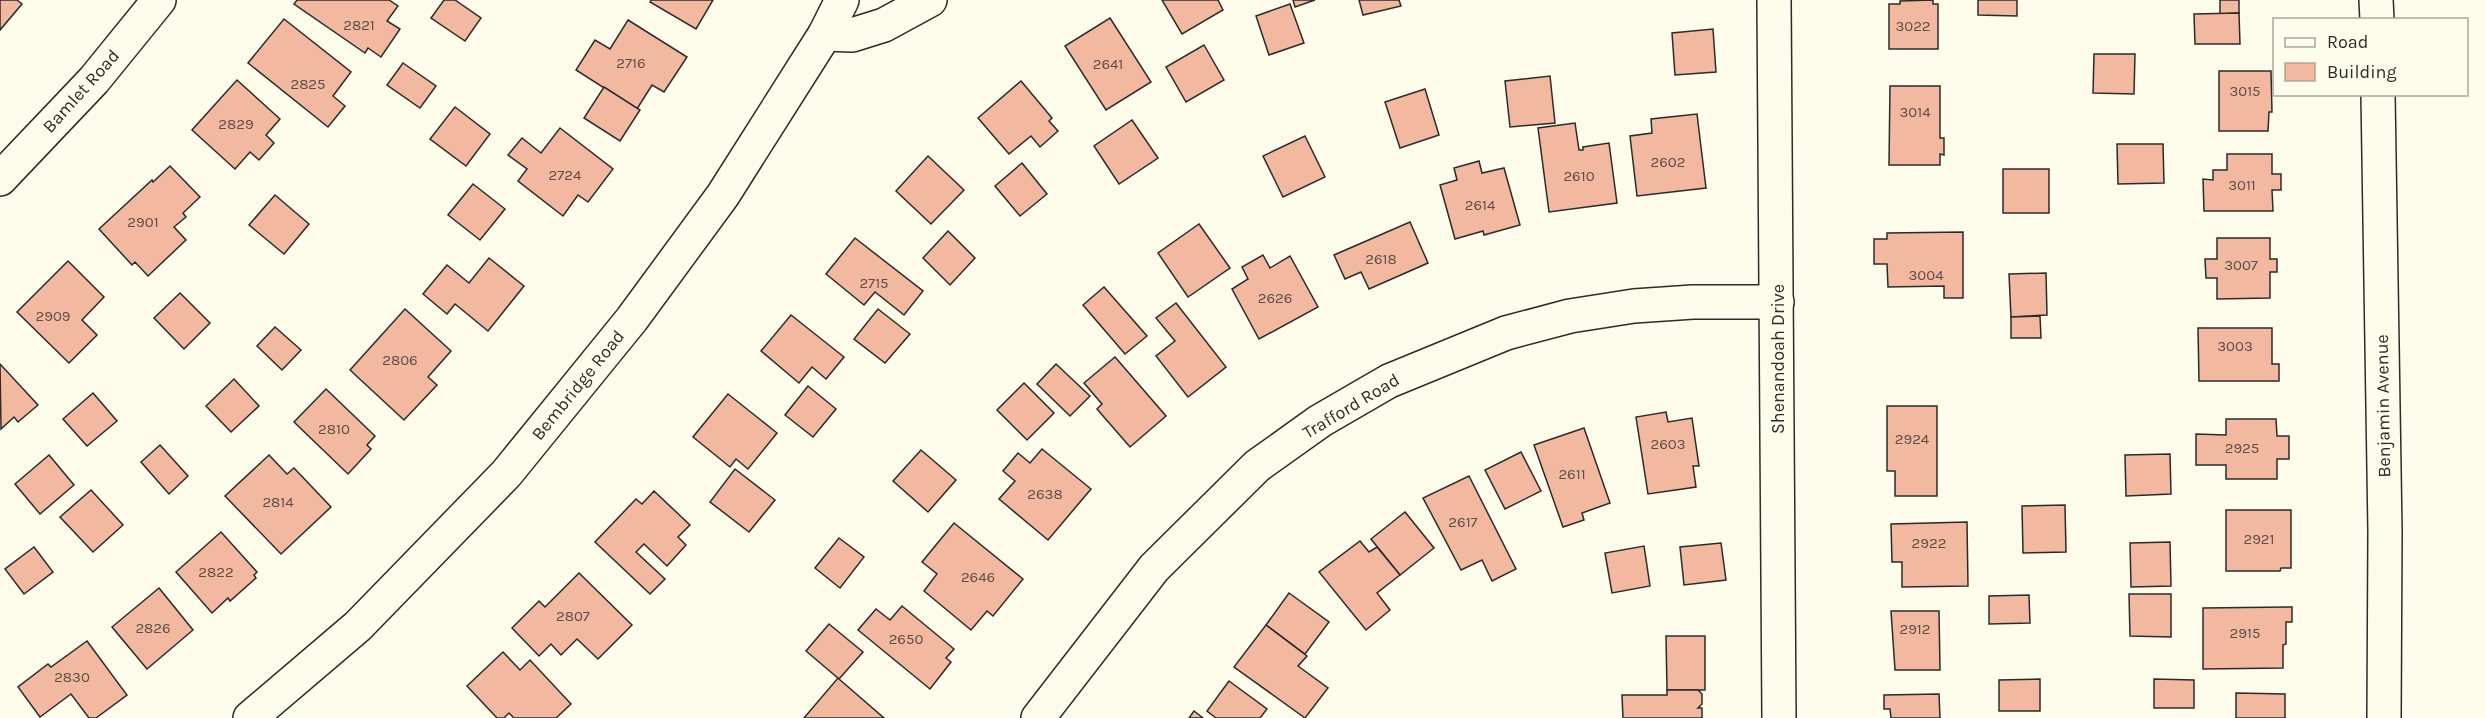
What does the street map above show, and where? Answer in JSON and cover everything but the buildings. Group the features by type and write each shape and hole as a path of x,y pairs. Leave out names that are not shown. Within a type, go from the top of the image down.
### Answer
{"street":[{"name":"Bamlet Road","path":"0,179 94,80 159,0"},
{"name":"Bembridge Road","path":"250,718 358,627 506,474 632,319 723,195 825,34 842,0"},
{"path":"825,34 852,35 884,25 930,0"},
{"name":"Shenandoah Drive","path":"1774,0 1778,302 1779,718"},
{"path":"2376,0 2377,18"},
{"name":"Benjamin Avenue","path":"2378,96 2385,532 2384,718"},
{"name":"Trafford Road","path":"1038,718 1154,568 1257,466 1320,421 1389,381 1506,333 1570,316 1634,306 1693,302 1778,302"}]}
